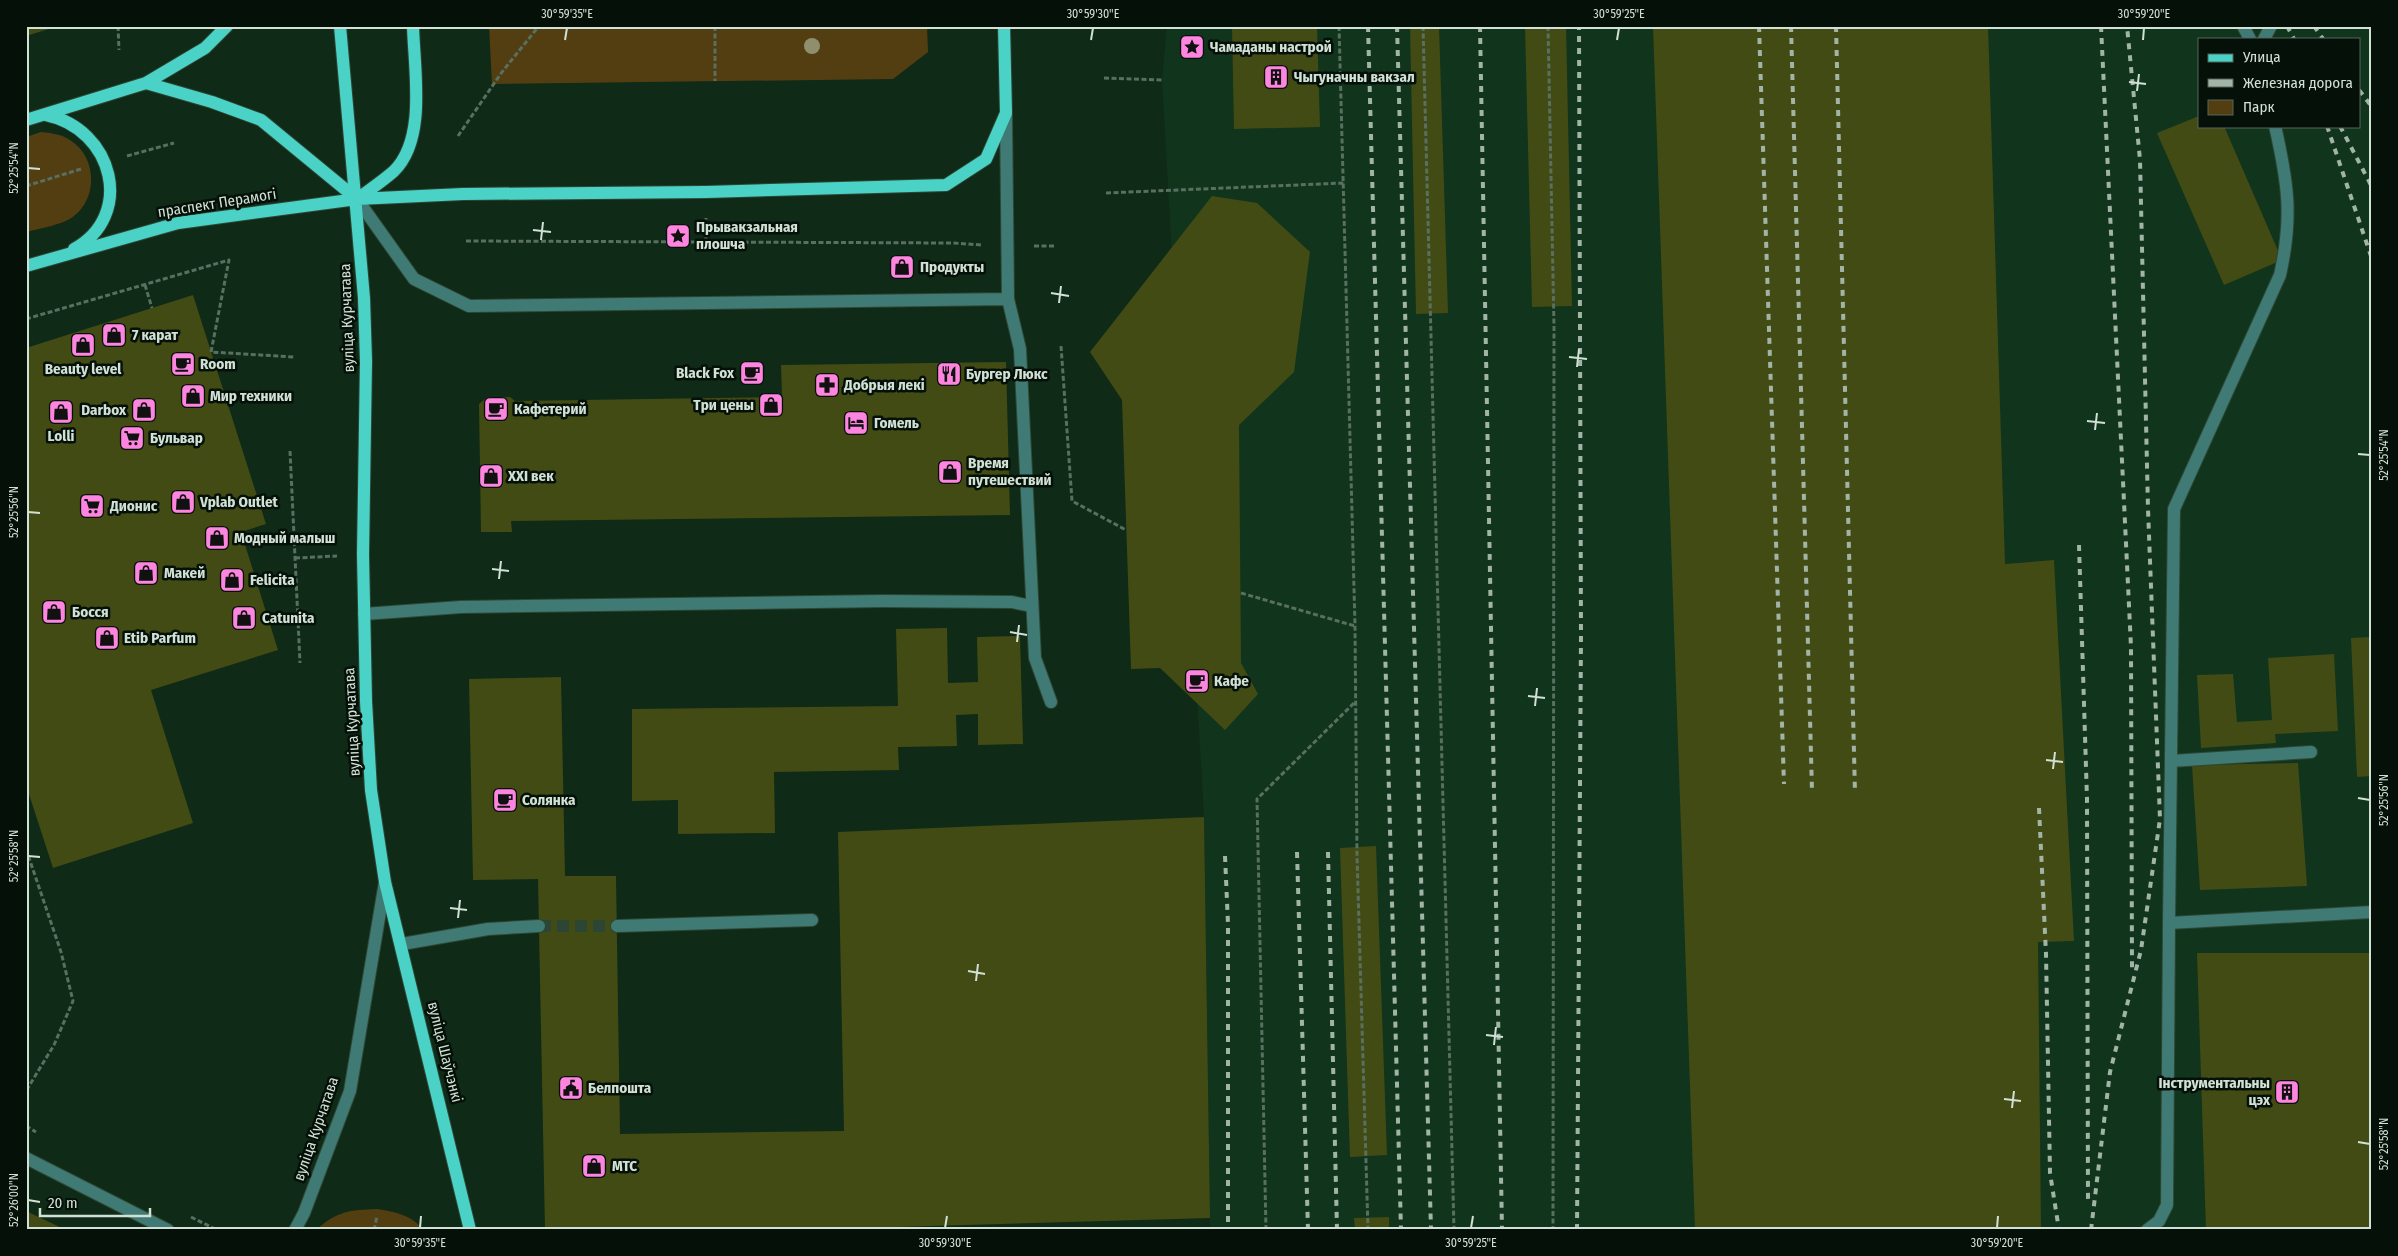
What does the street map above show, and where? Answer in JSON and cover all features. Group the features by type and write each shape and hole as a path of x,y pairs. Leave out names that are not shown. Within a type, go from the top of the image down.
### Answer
{"main road":[{"path":"26,120 146,83 205,48 227,26"},
{"path":"340,26 357,199"},
{"path":"357,199 394,170 410,149 416,120 413,26"},
{"path":"146,83 212,102 261,120 357,199 464,194 706,192 946,185 986,159 1006,114 1004,26"},
{"path":"44,115 60,118 76,126 89,136 106,162 110,184 109,201 103,218 94,233 81,246 65,254"},
{"name":"праспект Перамогі","path":"26,266 178,223 357,199"},
{"name":"вуліца Курчатава","path":"357,199 366,361 363,555 371,790 386,882"},
{"name":"вуліца Шаўчэнкі","path":"386,882 470,1230"}],"street":[{"path":"2243,26 2249,38"},
{"path":"2265,38 2271,26"},
{"path":"1006,114 1008,299 1020,349 1031,606 1035,658 1051,702"},
{"path":"2147,1230 2160,1221 2168,1205 2170,761 2174,509 2280,275 2287,246 2289,193 2275,128"},
{"path":"357,199 414,279 470,306 1008,299"},
{"path":"364,614 461,607 882,600 1012,602 1031,606"},
{"path":"2170,761 2311,752"},
{"name":"вуліца Курчатава","path":"294,1230 304,1213 350,1091 386,882"},
{"path":"2169,923 2372,912"},
{"path":"617,926 812,920"},
{"path":"402,944 488,929 540,926"},
{"path":"26,1158 168,1230"}],"path":[{"path":"118,26 119,50"},
{"path":"458,136 502,72 539,26"},
{"path":"715,26 715,81"},
{"path":"1339,26 1356,701 1357,855 1368,1230"},
{"path":"1423,26 1454,1230"},
{"path":"1548,26 1554,327 1553,1230"},
{"path":"1104,78 1162,80"},
{"path":"124,157 174,143"},
{"path":"26,186 90,166"},
{"path":"1106,193 1344,183"},
{"path":"466,241 953,243"},
{"path":"26,318 229,260 211,352 294,357"},
{"path":"145,284 152,308"},
{"path":"1061,346 1072,501 1126,530"},
{"path":"290,451 300,663"},
{"path":"295,558 363,555"},
{"path":"1241,592 1354,626"},
{"path":"1266,1230 1257,799 1356,701"},
{"path":"26,849 61,952 73,1001 54,1045 26,1091"},
{"path":"374,1230 377,1216"}],"shaded area":[{"path":"1167,26 2372,26 2372,1230 1210,1230 1204,817 1162,80"}],"green space":[{"path":"489,26 927,26 928,52 893,79 492,84"},
{"path":"41,132 63,136 79,147 89,167 91,177 90,188 82,208 70,219 26,232 26,137"},
{"path":"377,1209 403,1215 414,1221 424,1230 316,1230 337,1215 359,1210"}],"building":[{"path":"26,26 55,26 55,27 26,36"},
{"name":"Чыгуначны вакзал","path":"1232,26 1317,26 1320,127 1234,129"},
{"path":"1410,26 1439,26 1448,313 1416,314"},
{"path":"1525,26 1566,26 1572,306 1532,307"},
{"path":"1653,26 1988,26 2005,564 2054,560 2074,941 2038,942 2041,1230 1695,1230"},
{"path":"2198,116 2198,128 2225,128 2282,260 2224,285 2157,133"},
{"path":"1212,196 1257,203 1310,252 1294,372 1239,425 1241,663 1258,694 1225,730 1160,668 1131,669 1122,400 1090,352"},
{"name":"Бульвар","path":"193,295 266,524 241,532 278,650 151,690 193,823 53,868 26,785 26,348"},
{"path":"1006,362 1010,515 511,521 512,532 481,532 479,404 486,398 510,397 515,401 782,397 781,365"},
{"name":"Black Fox","path":"756,369 757,377 748,378 748,370"},
{"path":"947,628 948,683 978,682 977,637 1020,636 1023,744 978,745 978,714 956,715 957,746 898,747 899,770 774,772 775,833 678,834 678,800 632,801 632,709 898,706 896,629"},
{"path":"2372,637 2372,776 2357,777 2351,638"},
{"path":"2334,654 2338,731 2275,734 2276,743 2201,748 2197,675 2233,674 2237,722 2272,720 2268,658"},
{"path":"561,677 565,876 616,876 620,1134 844,1131 838,832 1204,817 1210,1218 794,1230 545,1230 538,879 473,880 469,679"},
{"path":"2298,763 2307,886 2200,890 2192,765"},
{"path":"1376,846 1387,1155 1350,1157 1340,848"},
{"name":"Інструментальны цэх","path":"2197,953 2372,953 2372,1230 2206,1230"},
{"path":"26,1211 66,1230 26,1230"},
{"path":"1389,1217 1389,1230 1355,1230 1354,1218"}],"tunnel":[{"path":"539,926 617,926"}],"railway":[{"path":"1368,26 1401,1230"},
{"path":"1397,26 1431,1230"},
{"path":"1480,26 1502,1230"},
{"path":"1577,1230 1581,636 1579,26"},
{"path":"1759,26 1784,784"},
{"path":"1791,26 1812,791"},
{"path":"1836,26 1855,793"},
{"path":"2101,26 2131,647 2132,971"},
{"path":"2091,1230 2110,1072 2141,950 2160,819 2148,509 2140,160 2127,26"},
{"path":"2287,26 2293,38"},
{"path":"2314,26 2322,38"},
{"path":"2360,91 2372,107"},
{"path":"2328,128 2372,259"},
{"path":"2341,128 2372,187"},
{"path":"2079,545 2087,799 2088,1202"},
{"path":"2039,808 2046,954 2050,1173 2059,1230"},
{"path":"1297,852 1308,1230"},
{"path":"1328,852 1337,1230"},
{"path":"1225,856 1228,924 1228,1230"}],"place":[{"name":"Чамаданы настрой","path":"1192,47"},
{"name":"Чыгуначны вакзал","path":"1276,77"},
{"name":"Прывакзальная плошча","path":"678,236"},
{"name":"Продукты","path":"902,267"},
{"name":"7 карат","path":"114,335"},
{"name":"Beauty level","path":"83,345"},
{"name":"Room","path":"183,364"},
{"name":"Black Fox","path":"752,373"},
{"name":"Бургер Люкс","path":"949,374"},
{"name":"Добрыя лекі","path":"827,385"},
{"name":"Мир техники","path":"193,396"},
{"name":"Три цены","path":"771,405"},
{"name":"Кафетерий","path":"496,409"},
{"name":"Darbox","path":"144,410"},
{"name":"Lolli","path":"61,412"},
{"name":"Гомель","path":"856,423"},
{"name":"Бульвар","path":"132,438"},
{"name":"Время путешествий","path":"950,472"},
{"name":"XXI век","path":"491,476"},
{"name":"Vplab Outlet","path":"183,502"},
{"name":"Дионис","path":"92,506"},
{"name":"Модный малыш","path":"217,538"},
{"name":"Макей","path":"146,573"},
{"name":"Felicita","path":"232,580"},
{"name":"Босся","path":"54,612"},
{"name":"Catunita","path":"244,618"},
{"name":"Etib Parfum","path":"107,638"},
{"name":"Кафе","path":"1197,681"},
{"name":"Солянка","path":"505,800"},
{"name":"Белпошта","path":"571,1088"},
{"name":"Інструментальны цэх","path":"2287,1092"},
{"name":"МТС","path":"594,1166"}]}
